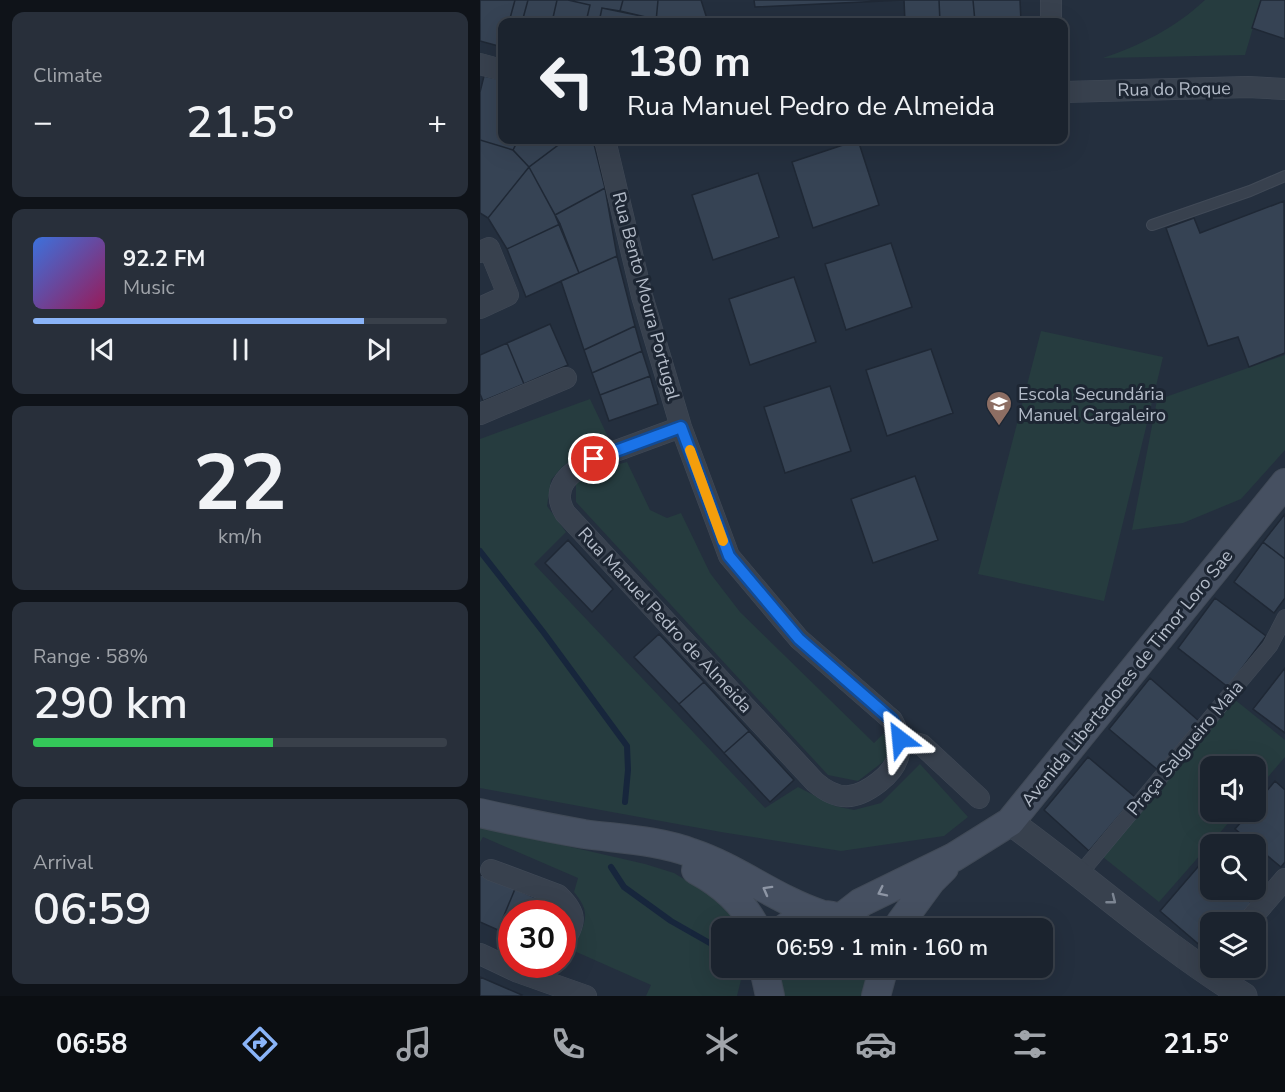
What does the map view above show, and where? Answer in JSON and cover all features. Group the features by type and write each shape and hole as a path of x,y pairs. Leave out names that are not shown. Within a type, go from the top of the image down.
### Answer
{"main road":[{"name":"Avenida Libertadores de Timor Loro Sae","path":"843,918 860,903 954,857 1010,822 1285,483"},
{"path":"480,813 540,826 646,842 691,852 712,860 798,907 834,918"},
{"path":"586,834 663,857 708,876 736,899 751,918"},
{"name":"Avenida Libertadores de Timor Loro Sae","path":"904,918 931,881 954,857"}],"street":[{"path":"1051,0 1051,18"},
{"path":"481,67 498,69"},
{"name":"Rua do Roque","path":"1068,92 1248,87 1285,89"},
{"name":"Rua Bento Moura Portugal","path":"606,144 642,296 681,427 729,556 799,639 892,720 900,739"},
{"path":"480,252 489,248 508,295 480,308"},
{"path":"480,414 566,378"},
{"name":"Rua Manuel Pedro de Almeida","path":"681,427 594,459 568,476 560,490 560,505 565,513 825,790 845,796 856,796 870,789 893,770 899,756 900,739"},
{"name":"Praça Salgueiro Maia","path":"1079,875 1270,646 1285,618"},
{"path":"900,739 922,745 979,798"},
{"path":"1010,822 1200,964"},
{"path":"491,870 558,895 564,900"},
{"path":"1257,912 1285,879"},
{"path":"480,954 498,963"},
{"path":"556,978 586,996"},
{"path":"1219,978 1244,996"}],"lane":[{"path":"1152,225 1250,191 1285,176"}],"green space":[{"path":"1205,0 1261,0 1245,55 1103,58 1157,35 1182,19"},
{"path":"1041,331 1163,357 1104,601 978,574"},
{"path":"1285,355 1285,450 1241,499 1183,523 1132,530 1157,400"},
{"path":"590,399 609,439 563,466 551,480 547,506 566,532 534,564 765,808 798,787 835,806 854,810 881,803 920,764 968,817 944,836 841,851 721,832 480,788 480,439"},
{"path":"627,462 650,510 667,518 681,513 710,573 740,612 874,743 884,733 888,758 858,781 828,775 576,502 576,482 600,469"},
{"path":"1229,695 1285,740 1285,757 1266,779 1266,756 1200,756 1200,822 1229,822 1219,834 1200,834 1200,855 1159,902 1103,857"},
{"path":"480,826 645,864 674,873 708,894 734,918 711,918 711,978 742,978 737,996 646,996 651,985 576,952 576,942 585,921 584,907 574,892 578,878 483,837 480,842"},
{"path":"778,978 867,978 865,990 861,996 784,996 779,988"}],"building":[{"path":"480,0 515,0 510,18 498,18 498,46 480,41"},
{"path":"515,0 528,0 523,18 510,18"},
{"path":"528,0 557,0 553,18 523,18"},
{"path":"557,0 590,5 587,18 553,18"},
{"path":"568,0 623,0 620,11 602,8 600,18 587,18 590,5"},
{"path":"623,0 658,0 656,18 646,18 620,11"},
{"path":"658,0 701,0 707,18 656,18"},
{"path":"754,0 904,0 755,7"},
{"path":"904,0 939,0 940,18 905,18"},
{"path":"939,0 973,0 975,18 940,18"},
{"path":"973,0 1020,0 1021,18 975,18"},
{"path":"1261,0 1285,0 1285,39 1252,28"},
{"path":"602,8 646,17 646,18 600,18"},
{"path":"484,76 498,79 498,144 516,144 513,150 480,140 480,92"},
{"path":"480,140 513,150 529,167 488,218 480,213"},
{"path":"516,144 560,144 529,167 513,150"},
{"path":"560,144 594,144 605,188 555,215 529,167"},
{"path":"846,144 859,144 879,205 813,228 792,162"},
{"path":"529,167 560,224 507,249 488,218"},
{"path":"758,173 779,237 713,260 692,195"},
{"path":"605,188 617,256 579,273 555,215"},
{"path":"1284,201 1285,353 1249,367 1238,337 1208,346 1166,228 1194,218 1200,233"},
{"path":"560,224 579,273 526,297 507,249"},
{"path":"891,243 912,307 846,330 825,264"},
{"path":"617,256 635,326 584,350 561,281"},
{"path":"794,277 816,342 750,365 729,299"},
{"path":"550,324 568,365 524,384 507,343"},
{"path":"635,326 642,351 592,373 584,350"},
{"path":"507,343 524,384 483,401 480,394 480,355"},
{"path":"931,349 953,413 887,436 866,370"},
{"path":"642,351 650,376 600,395 592,373"},
{"path":"650,376 658,404 609,421 600,395"},
{"path":"830,386 851,451 785,473 764,407"},
{"path":"915,476 938,540 873,563 851,499"},
{"path":"1285,514 1285,559 1263,542"},
{"path":"568,540 613,589 592,612 545,563"},
{"path":"1263,542 1285,559 1285,598 1274,613 1234,582"},
{"path":"1215,598 1266,636 1228,687 1178,648"},
{"path":"659,634 704,682 679,704 634,657"},
{"path":"1285,668 1285,733 1253,709"},
{"path":"1150,678 1200,722 1159,771 1109,729"},
{"path":"704,682 749,731 724,753 679,704"},
{"path":"749,731 794,780 770,802 724,753"},
{"path":"1088,757 1135,797 1089,851 1044,810"},
{"path":"1275,781 1285,790 1285,862 1281,867 1266,855 1266,834 1241,834 1235,829 1241,822 1266,822 1266,792"},
{"path":"1200,864 1200,900 1248,900 1254,905 1248,912 1200,912 1200,945 1160,911"},
{"path":"480,874 515,889 510,900 498,900 498,930 480,922"},
{"path":"515,889 541,900 510,900"},
{"path":"480,977 522,995 480,996"}],"waterway":[{"path":"480,551 627,746 628,770 625,802"},
{"path":"611,867 624,887 671,921 711,944"}],"slow traffic":[{"path":"690,450 723,541"}],"place":[{"name":"Escola Secundária Manuel Cargaleiro","path":"999,427"}],"route":[{"path":"594,459 681,427 729,556 799,639 892,720 900,739"}]}
